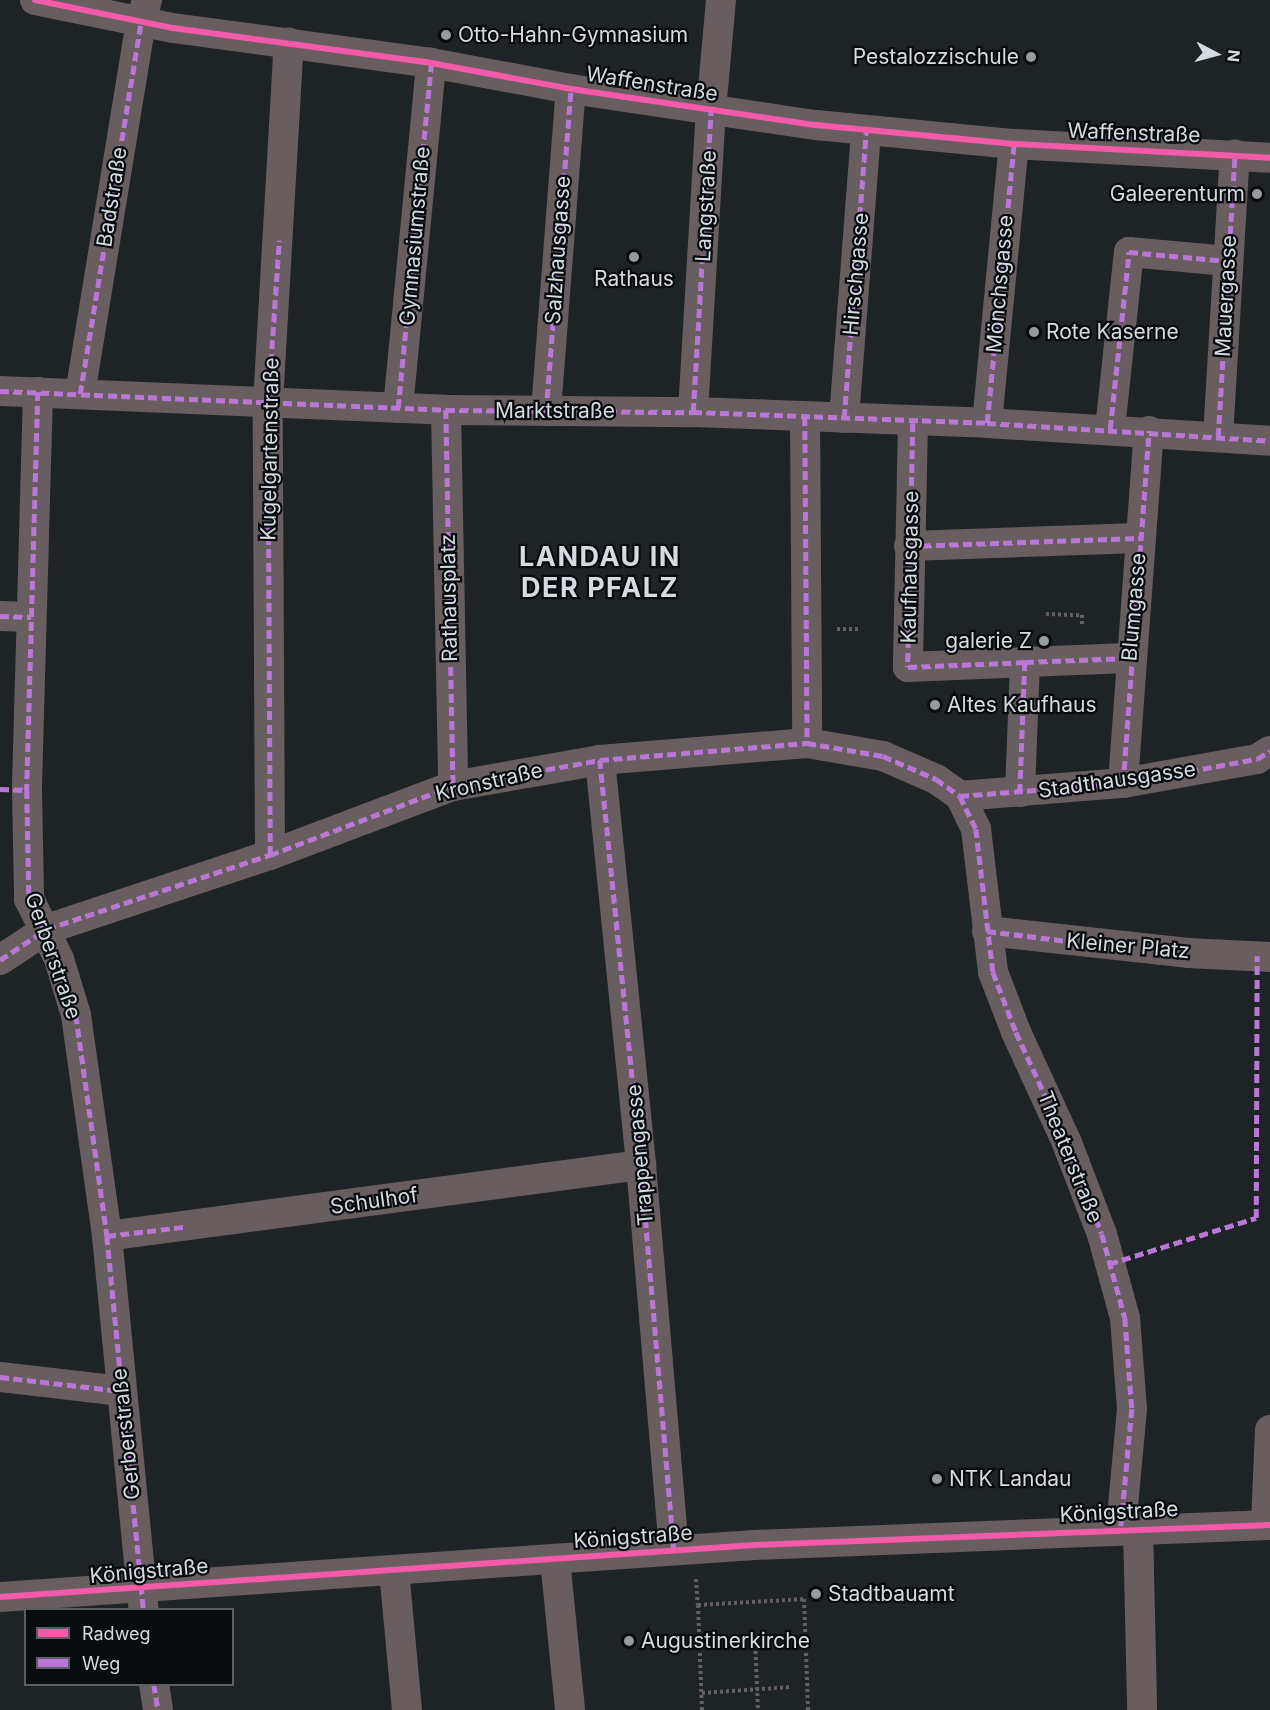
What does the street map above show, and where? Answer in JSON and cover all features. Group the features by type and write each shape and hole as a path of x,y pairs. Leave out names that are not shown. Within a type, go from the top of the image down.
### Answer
{"street":[{"name":"Waffenstraße","path":"35,0 144,11 289,43 431,63 571,89 866,130 1014,144 1270,158"},
{"name":"Langstraße","path":"693,412 711,110 721,0"},
{"name":"Badstraße","path":"80,394 144,11"},
{"name":"Kugelgartenstraße","path":"270,855 268,402 289,43"},
{"name":"Gymnasiumstraße","path":"398,408 431,63"},
{"name":"Salzhausgasse","path":"546,411 571,89"},
{"name":"Hirschgasse","path":"844,418 866,130"},
{"name":"Mönchsgasse","path":"987,423 1014,144"},
{"name":"Mauergasse","path":"1218,437 1235,155"},
{"path":"1110,429 1129,252 1228,261"},
{"name":"Marktstraße","path":"0,391 446,410 693,412 913,423 987,423 1149,431 1270,441"},
{"name":"Gerberstraße","path":"38,392 31,617 13,789 29,899 47,929 76,1015 107,1236 143,1599"},
{"name":"Rathausplatz","path":"446,410 453,786"},
{"path":"805,417 807,743"},
{"name":"Kaufhausgasse","path":"913,423 908,667 1130,658"},
{"name":"Blumgasse","path":"1123,783 1130,658 1149,431"},
{"path":"909,546 1062,538 1140,538"},
{"path":"0,616 31,617"},
{"path":"1020,792 1025,663"},
{"name":"Kronstraße","path":"0,960 47,929 270,855 453,786 600,760 807,743 883,756 936,779 960,796"},
{"name":"Stadthausgasse","path":"960,796 1123,783 1257,759 1270,751"},
{"name":"Trappengasse","path":"600,760 641,1165 674,1551"},
{"name":"Theaterstraße","path":"960,796 976,830 993,972 1102,1234 1125,1318 1132,1409 1130,1528 1142,1710"},
{"name":"Kleiner Platz","path":"987,931 1083,943 1270,957"},
{"name":"Schulhof","path":"107,1236 641,1165"},
{"path":"0,1377 121,1392"},
{"path":"1268,1525 1270,1430"},
{"name":"Königstraße","path":"0,1597 143,1599 394,1570 674,1551 1130,1528 1268,1525"},
{"path":"555,1559 570,1710"},
{"path":"394,1570 408,1710"},
{"path":"154,1686 158,1710"}],"path":[{"path":"1046,614 1082,615 1082,625"},
{"path":"702,1710 698,1605 804,1599 808,1710"},
{"path":"755,1639 758,1710"},
{"path":"702,1693 790,1687"}],"marked path":[{"path":"80,394 141,22"},
{"path":"398,408 431,63"},
{"path":"546,411 571,89"},
{"path":"693,412 711,110"},
{"path":"844,418 866,130"},
{"path":"987,423 1014,144"},
{"path":"1218,437 1235,155"},
{"path":"270,855 268,403 279,240"},
{"path":"1110,429 1129,252 1228,261"},
{"path":"0,391 446,410 693,412 987,423 1270,441"},
{"path":"38,392 27,790 29,899 59,959 76,1015 107,1236 144,1608"},
{"path":"446,410 453,786"},
{"path":"805,417 807,743"},
{"path":"913,423 908,667 1025,662 1020,792"},
{"path":"1123,783 1149,431"},
{"path":"909,546 1139,538"},
{"path":"0,616 31,617"},
{"path":"1025,662 1129,658"},
{"path":"0,960 47,929 270,855 453,786 600,760 807,743 883,756 936,779 960,796 976,829 993,972 1016,1032 1067,1143 1102,1234 1125,1318 1132,1409 1121,1528"},
{"path":"960,796 1123,783 1257,759 1270,751"},
{"path":"600,760 641,1165 674,1550"},
{"path":"0,789 27,790"},
{"path":"987,931 1083,943"},
{"path":"1109,1264 1256,1218 1257,956"},
{"path":"107,1236 183,1227"},
{"path":"0,1377 121,1391"},
{"path":"154,1686 158,1710"}],"cycle path":[{"path":"35,0 173,28 431,63 571,89 816,125 1014,144 1270,158"},
{"path":"0,1597 754,1545 1270,1525"}],"place":[{"name":"Otto-Hahn-Gymnasium","path":"446,35"},
{"name":"Pestalozzischule","path":"1031,57"},
{"name":"Galeerenturm","path":"1257,194"},
{"name":"Rathaus","path":"634,257"},
{"name":"Rote Kaserne","path":"1034,332"},
{"name":"galerie Z","path":"1044,641"},
{"name":"Altes Kaufhaus","path":"935,705"},
{"name":"NTK Landau","path":"937,1479"},
{"name":"Stadtbauamt","path":"816,1594"},
{"name":"Augustinerkirche","path":"629,1641"}],"district":[{"name":"LANDAU IN DER PFALZ","path":"600,572"}]}
